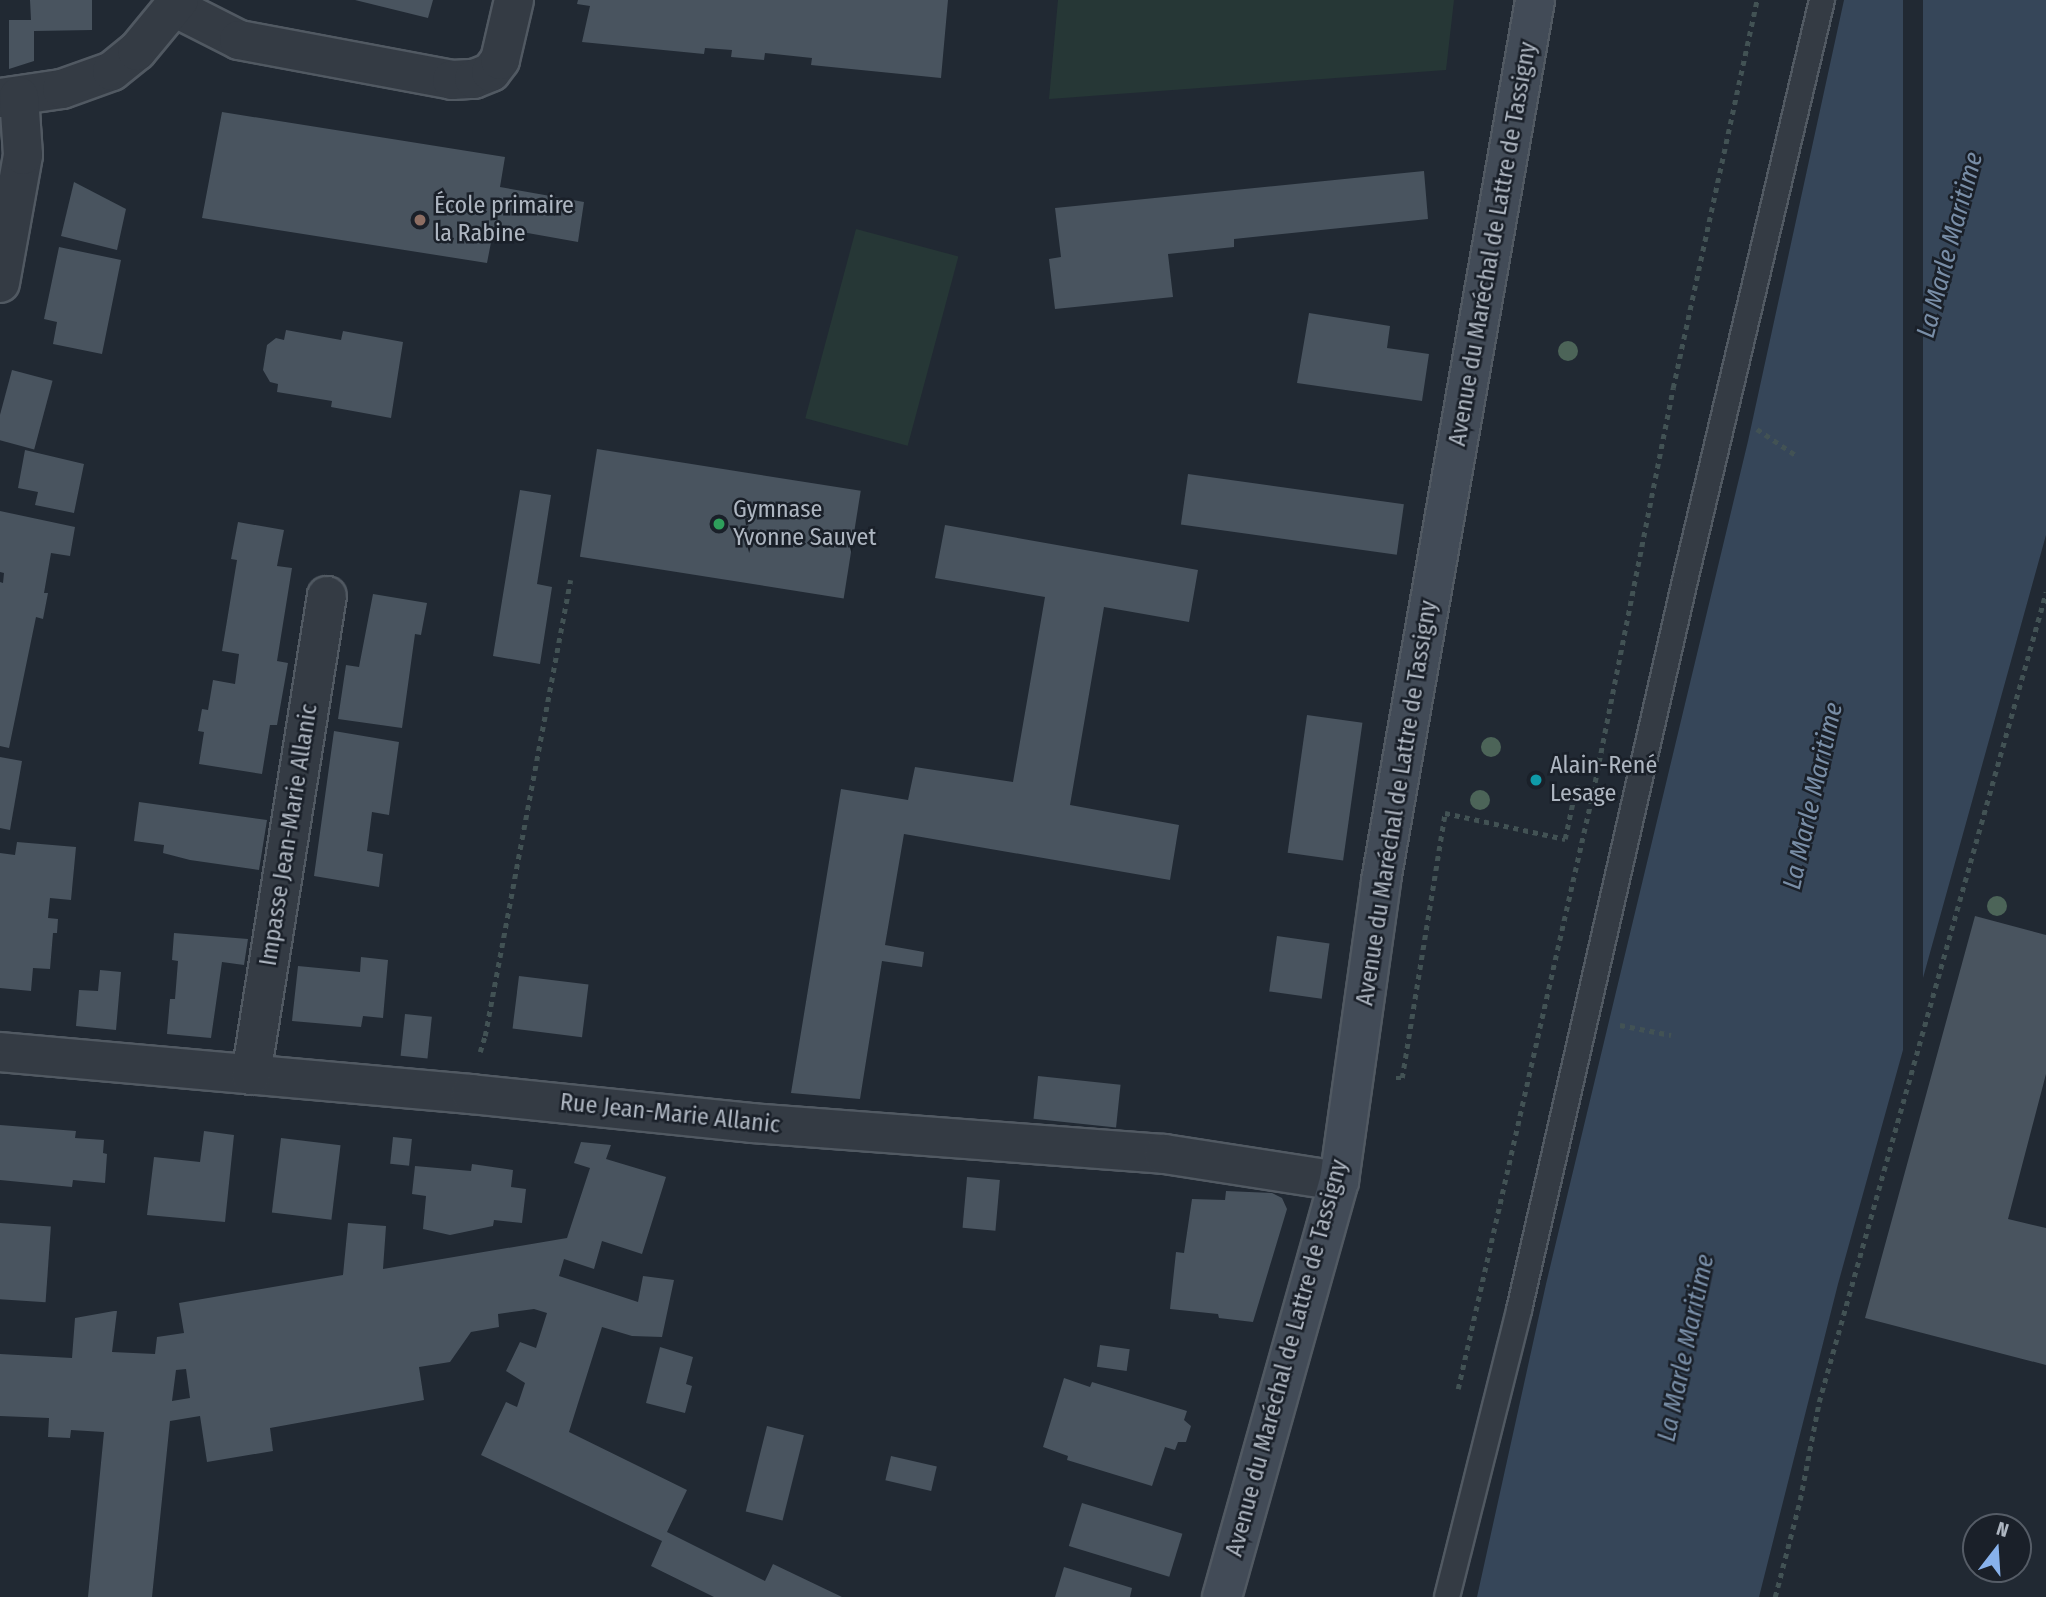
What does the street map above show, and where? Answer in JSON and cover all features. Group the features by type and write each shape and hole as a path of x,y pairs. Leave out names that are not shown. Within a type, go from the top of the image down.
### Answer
{"main road":[{"name":"Avenue du Maréchal de Lattre de Tassigny","path":"1222,1597 1339,1181 1381,881 1535,0"}],"street":[{"path":"0,283 23,155 9,97 62,89 112,71 137,51 177,3 239,40 452,80 474,79 491,72 500,60 514,0"},
{"name":"Impasse Jean-Marie Allanic","path":"251,1075 327,596"},
{"name":"Rue Jean-Marie Allanic","path":"0,1052 752,1123 1164,1154 1339,1181"}],"lane":[{"path":"1447,1597 1519,1310 1822,0"}],"path":[{"path":"1455,1400 1593,792 1673,388 1757,0"},
{"path":"1726,409 1797,456"},
{"path":"480,1048 485,1036 570,580"},
{"path":"1775,1597 1800,1500 1819,1402 2046,592"},
{"path":"1354,1072 1402,1079 1445,813 1565,839 1576,787 1635,800"},
{"path":"1586,1017 1671,1035"}],"shaded area":[{"path":"1058,0 1454,0 1446,70 1049,99"},
{"path":"856,229 958,256 908,446 805,418"}],"water":[{"name":"La Marle Maritime","path":"1844,0 2046,0 2046,535 1838,1284 1759,1597 1477,1597 1546,1284 1748,441"}],"pier":[{"path":"1903,0 1923,0 1923,1597 1903,1597"}],"building":[{"path":"30,0 92,0 92,30 34,31 34,61 9,69 9,20 31,20"},
{"path":"355,0 433,0 428,18"},
{"path":"578,0 948,0 941,78 811,65 812,58 765,53 764,60 731,57 732,50 705,48 704,54 582,42 590,6 577,4"},
{"path":"222,112 505,157 500,187 584,202 578,242 494,227 487,263 202,218"},
{"path":"1424,171 1428,219 1234,239 1234,247 1168,254 1173,297 1055,309 1049,259 1061,257 1055,208"},
{"path":"74,182 126,209 117,250 61,236"},
{"path":"59,247 121,260 102,354 53,344 57,322 44,319"},
{"path":"1309,313 1390,326 1387,348 1429,354 1422,401 1297,383"},
{"path":"286,330 341,340 343,331 403,342 391,418 331,407 332,401 277,392 278,384 270,382 263,370 267,345 276,338 284,340"},
{"path":"12,370 53,381 34,449 0,440 0,415"},
{"name":"Gymnase Yvonne Sauvet","path":"597,449 861,491 844,598 580,557"},
{"path":"25,450 84,464 74,513 35,505 38,492 18,488"},
{"path":"1188,474 1404,504 1397,555 1181,525"},
{"path":"520,490 551,495 537,584 552,587 540,664 493,656"},
{"path":"0,511 75,527 70,556 51,553 44,593 48,593 43,619 36,617 9,748 0,746 0,582 3,583 4,573 0,572"},
{"path":"238,522 284,530 277,566 292,568 277,661 288,663 277,725 270,725 262,774 199,764 204,732 198,731 202,709 208,710 213,680 235,684 239,654 222,651 237,560 231,559"},
{"path":"945,525 1198,570 1189,622 1104,607 1070,805 1179,825 1170,880 904,834 885,945 924,952 922,967 882,961 860,1099 791,1093 841,789 908,800 915,767 1013,782 1045,597 935,578"},
{"path":"373,594 427,603 421,635 415,634 402,728 338,719 346,665 359,667"},
{"path":"1307,715 1362,723 1343,860 1288,853"},
{"path":"334,731 399,742 389,815 372,812 367,851 383,854 379,887 314,876"},
{"path":"0,757 22,761 10,830 0,828"},
{"path":"139,802 267,820 259,870 190,860 163,853 164,845 134,841"},
{"path":"17,842 76,847 71,900 50,898 48,918 58,919 57,933 53,933 50,969 33,968 31,991 0,988 0,853 15,855"},
{"path":"1975,916 2046,935 2046,1074 2008,1219 2046,1228 2046,1365 1865,1318"},
{"path":"174,933 248,939 244,965 222,962 211,1038 167,1034 170,999 175,999 178,961 172,960"},
{"path":"1277,936 1329,943 1322,999 1269,991"},
{"path":"361,957 388,960 383,1018 363,1016 361,1027 292,1021 298,966 360,972"},
{"path":"100,970 121,972 116,1030 76,1026 79,990 98,991"},
{"path":"519,976 588,985 582,1037 513,1029"},
{"path":"405,1014 432,1017 427,1059 401,1056"},
{"path":"1038,1076 1121,1085 1116,1127 1034,1119"},
{"path":"0,1125 76,1131 75,1138 104,1140 103,1153 107,1154 105,1183 73,1180 72,1187 0,1180"},
{"path":"204,1131 234,1135 225,1222 147,1215 154,1157 200,1162"},
{"path":"393,1137 412,1139 409,1166 390,1164"},
{"path":"281,1138 341,1145 331,1220 272,1212"},
{"path":"581,1142 611,1145 606,1159 666,1177 642,1254 602,1241 594,1269 564,1259 559,1276 638,1302 643,1276 674,1280 662,1337 632,1336 602,1327 569,1432 687,1490 667,1532 765,1581 773,1564 842,1597 714,1597 651,1566 662,1541 481,1455 506,1402 517,1407 525,1383 506,1371 520,1342 536,1348 547,1313 534,1309 498,1314 499,1327 471,1332 450,1362 419,1367 424,1400 270,1428 273,1451 207,1462 200,1416 170,1421 152,1597 88,1597 104,1432 71,1430 70,1438 48,1437 49,1418 0,1416 0,1354 72,1358 75,1318 117,1311 112,1352 155,1354 157,1337 184,1333 179,1303 343,1275 348,1223 386,1226 383,1269 567,1238 590,1168 574,1163","holes":["186,1369 190,1398 172,1401 176,1370"]},
{"path":"472,1164 513,1170 511,1187 526,1189 522,1223 494,1220 493,1226 450,1235 423,1229 426,1196 412,1194 415,1166 471,1171"},
{"path":"967,1177 1000,1180 995,1231 963,1228"},
{"path":"1226,1191 1272,1193 1282,1198 1287,1209 1253,1322 1219,1318 1218,1314 1170,1309 1176,1252 1184,1253 1192,1199 1225,1200"},
{"path":"0,1223 51,1227 46,1302 0,1299"},
{"path":"1100,1345 1130,1349 1127,1371 1097,1367"},
{"path":"660,1347 693,1357 686,1384 692,1386 685,1413 646,1403"},
{"path":"1064,1378 1090,1387 1092,1382 1187,1411 1184,1420 1191,1426 1186,1442 1178,1442 1175,1450 1165,1447 1152,1486 1067,1460 1068,1456 1043,1447"},
{"path":"767,1426 804,1435 783,1521 746,1511"},
{"path":"891,1456 937,1467 931,1491 885,1480"},
{"path":"1082,1503 1182,1534 1169,1577 1069,1546"},
{"path":"1064,1567 1132,1588 1130,1597 1055,1597"}],"place":[{"name":"École primaire la Rabine","path":"420,220"},
{"name":"Gymnase Yvonne Sauvet","path":"719,524"},
{"name":"Alain-René Lesage","path":"1536,780"}]}
